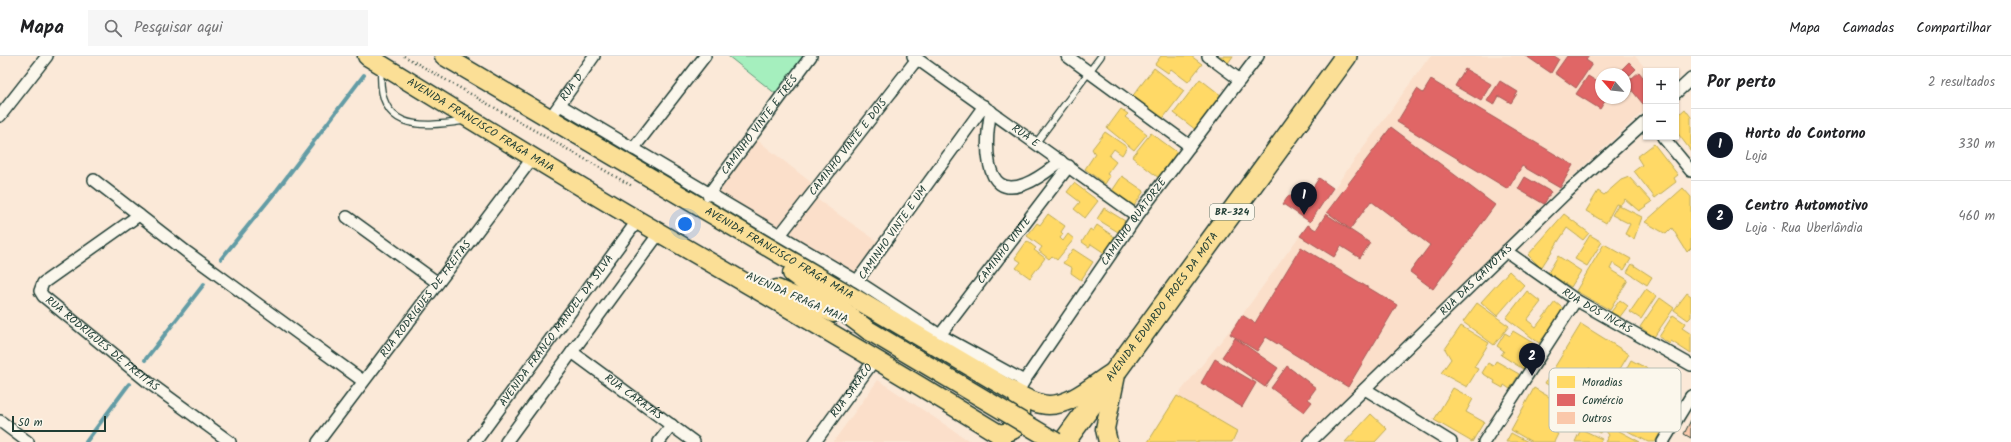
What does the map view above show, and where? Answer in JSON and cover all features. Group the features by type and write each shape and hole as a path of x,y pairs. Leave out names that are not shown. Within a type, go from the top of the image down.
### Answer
{"highway":[{"name":"AVENIDA EDUARDO FROES DA MOTA","path":"1064,442 1346,56"}],"main road":[{"name":"AVENIDA FRANCISCO FRAGA MAIA","path":"444,56 554,112 737,230 1020,388 1035,402 1049,405 1062,403 1118,369"},
{"name":"AVENIDA FRANCISCO FRAGA MAIA","path":"374,60 638,220 707,258 875,359 999,439"},
{"name":"AVENIDA FRAGA MAIA","path":"737,230 862,327"},
{"name":"AVENIDA FRAGA MAIA","path":"707,258 862,327"},
{"path":"862,327 1056,442"},
{"path":"1108,442 1105,429 1118,369"},
{"path":"999,439 1014,430 1022,416 1020,388"}],"street":[{"path":"0,116 4,104 47,56"},
{"name":"RUA D","path":"554,112 594,56"},
{"path":"633,149 705,56"},
{"name":"CAMINHO VINTE E TRÊS","path":"708,195 811,56"},
{"path":"1067,56 1190,146"},
{"path":"1208,56 1240,80"},
{"name":"CAMINHO QUATORZE","path":"1020,388 1137,216 1258,56"},
{"name":"RUA E","path":"915,58 1137,216"},
{"name":"CAMINHO VINTE E DOIS","path":"780,235 915,58"},
{"path":"1679,90 1691,79"},
{"path":"987,109 988,165 994,177 1002,184 1013,187 1025,185 1065,164"},
{"name":"CAMINHO VINTE E UM","path":"987,109 857,281 1020,388"},
{"path":"554,112 633,149 708,195 780,235 857,281"},
{"name":"RUA DAS GAIVOTAS","path":"1310,442 1506,250 1643,124"},
{"path":"1665,140 1691,171"},
{"name":"RUA RODRIGUES DE FREITAS","path":"318,442 534,156"},
{"name":"CAMINHO VINTE","path":"940,335 1065,164"},
{"path":"94,180 188,253 363,381"},
{"name":"RUA RODRIGUES DE FREITAS","path":"139,214 43,283 40,291 43,296 148,382 230,442"},
{"path":"346,217 438,283"},
{"name":"AVENIDA FRANCO MANOEL DA SILVA","path":"475,442 638,220"},
{"path":"506,442 660,232"},
{"name":"RUA DOS INCAS","path":"1506,250 1576,300 1691,365"},
{"path":"1484,442 1576,300"},
{"name":"RUA CARAJÁS","path":"572,352 694,442"},
{"name":"RUA SARACO","path":"815,442 875,359"},
{"path":"1365,389 1452,442"},
{"path":"1681,412 1691,396"},
{"path":"0,421 28,442"},
{"path":"659,442 672,425"},
{"path":"1663,442 1669,432"}],"lane":[{"path":"1036,143 1101,56"},
{"path":"374,60 382,97 387,108 399,118 412,124 429,125 472,119"}],"path":[{"path":"404,56 636,188"}],"shaded area":[{"path":"1430,56 1635,56 1645,68 1643,68 1643,112 1560,188 1302,442 1233,442 1238,431 1177,396 1242,315"},
{"path":"756,139 813,184 778,228 715,194"},
{"path":"815,198 880,243 856,276 786,234"},
{"path":"878,380 971,442 833,442"}],"green space":[{"path":"728,56 804,56 776,94"}],"building: Moradias":[{"path":"1161,56 1191,56 1202,64 1188,82 1171,69 1168,73 1155,64"},
{"path":"1218,56 1233,56 1228,63"},
{"path":"1154,68 1184,91 1161,121 1131,98"},
{"path":"1200,79 1222,96 1196,130 1174,113"},
{"path":"1121,109 1128,114 1125,117 1147,134 1134,150 1107,128"},
{"path":"1685,109 1691,117 1691,151 1679,135 1679,114"},
{"path":"1105,132 1127,147 1122,155 1114,149 1109,156 1116,162 1107,174 1110,176 1105,184 1085,169 1095,154 1092,149"},
{"path":"1151,133 1178,153 1159,178 1132,157"},
{"path":"1654,144 1678,175 1674,178 1676,182 1655,198 1634,171 1642,165 1637,157"},
{"path":"1122,176 1144,191 1134,206 1112,191"},
{"path":"1629,177 1652,202 1639,211 1625,199 1620,205 1616,204 1606,223 1586,211 1598,191 1604,195 1621,180"},
{"path":"1074,183 1098,201 1085,218 1074,209 1080,202 1067,192"},
{"path":"1683,188 1691,197 1691,248 1687,252 1672,228 1666,234 1645,222"},
{"path":"1618,205 1642,217 1634,239 1625,234 1630,224 1612,215"},
{"path":"1104,208 1125,221 1118,232 1097,219"},
{"path":"1048,214 1065,226 1061,232 1063,234 1060,238 1063,241 1068,234 1074,239 1057,260 1052,256 1049,259 1039,251 1042,247 1027,236 1037,223 1040,225"},
{"path":"1564,214 1589,233 1583,240 1567,228 1541,268 1528,255"},
{"path":"1097,225 1116,238 1106,254 1091,244 1089,247 1082,242 1090,229 1093,231"},
{"path":"1590,235 1602,242 1587,266 1575,259"},
{"path":"1027,241 1036,248 1034,250 1045,258 1030,278 1016,268 1021,262 1015,258"},
{"path":"1604,244 1631,259 1624,270 1613,263 1610,269 1628,280 1610,310 1576,291"},
{"path":"1073,249 1093,262 1081,280 1071,273 1072,268 1063,263"},
{"path":"1558,256 1581,271 1571,287 1548,273"},
{"path":"1632,264 1652,277 1647,285 1627,272"},
{"path":"1509,271 1524,285 1497,316 1481,302"},
{"path":"1646,289 1656,296 1641,319 1630,312"},
{"path":"1527,291 1541,302 1527,320 1536,327 1555,302 1565,310 1539,343 1506,318"},
{"path":"1687,293 1691,296 1691,317 1688,320 1674,310"},
{"path":"1660,298 1674,308 1654,337 1640,327"},
{"path":"1620,300 1628,306 1619,318 1611,312"},
{"path":"1477,303 1509,326 1494,345 1463,322"},
{"path":"1673,315 1685,323 1682,328 1691,334 1691,354 1671,341 1670,344 1659,337"},
{"path":"1581,324 1629,354 1620,368 1554,368"},
{"path":"1461,326 1489,343 1474,367 1478,369 1467,387 1441,373 1451,359 1445,349"},
{"path":"1513,331 1538,346 1523,369 1501,355 1504,351 1497,346 1505,333 1510,336"},
{"path":"1631,360 1646,368 1627,368"},
{"path":"1496,361 1519,374 1510,389 1504,385 1503,388 1494,383 1495,381 1482,373 1488,363 1493,366"},
{"path":"1549,376 1549,385 1545,383"},
{"path":"1453,388 1473,399 1466,412 1484,422 1472,442 1434,420"},
{"path":"1534,388 1549,397 1549,432 1558,434 1554,442 1532,442 1511,430"},
{"path":"1177,396 1237,431 1232,442 1148,442"},
{"path":"1371,414 1387,429 1375,442 1345,442"},
{"path":"1580,432 1587,432 1602,439 1600,442 1575,442"},
{"path":"1607,432 1621,432 1640,442 1605,442 1609,435"},
{"path":"1630,432 1660,433 1655,442 1648,442"},
{"path":"1511,433 1528,442 1506,442"}],"building: Comércio":[{"path":"1526,56 1554,56 1559,59 1551,73"},
{"path":"1567,56 1589,56 1586,60 1592,64 1576,88 1555,73"},
{"path":"1629,62 1636,69 1631,74 1631,68 1623,68"},
{"path":"1465,69 1491,84 1481,101 1455,86"},
{"path":"1639,72 1643,77 1643,104 1631,89 1631,79"},
{"path":"1588,76 1595,80 1595,104 1603,104 1600,109 1576,94"},
{"path":"1431,80 1573,165 1560,188 1522,166 1508,189 1397,122 1417,89 1423,93"},
{"path":"1500,81 1518,92 1511,103 1499,96 1494,105 1487,101"},
{"path":"1391,127 1495,205 1433,289 1410,272 1430,245 1371,201 1350,229 1327,212"},
{"path":"1525,177 1551,192 1544,204 1518,189"},
{"path":"1319,178 1333,188 1310,222 1283,204 1289,195 1302,204"},
{"path":"1326,214 1370,243 1360,258 1341,246 1334,257 1300,236 1308,225 1316,230"},
{"path":"1301,247 1397,305 1348,387 1266,337 1257,351 1230,334 1242,315 1255,323"},
{"path":"1235,338 1278,368 1265,387 1222,357"},
{"path":"1215,359 1256,383 1242,407 1201,383"},
{"path":"1287,366 1316,388 1308,399 1312,402 1304,412 1271,388"}],"building: Outros":[{"path":"1691,420 1691,438 1684,434"}],"waterway":[{"path":"221,259 277,190 364,75"},
{"path":"145,360 204,284"},
{"path":"86,442 129,384"}],"place":[{"name":"Horto do Contorno","path":"1304,215"},
{"name":"Centro Automotivo","path":"1532,376"}]}
